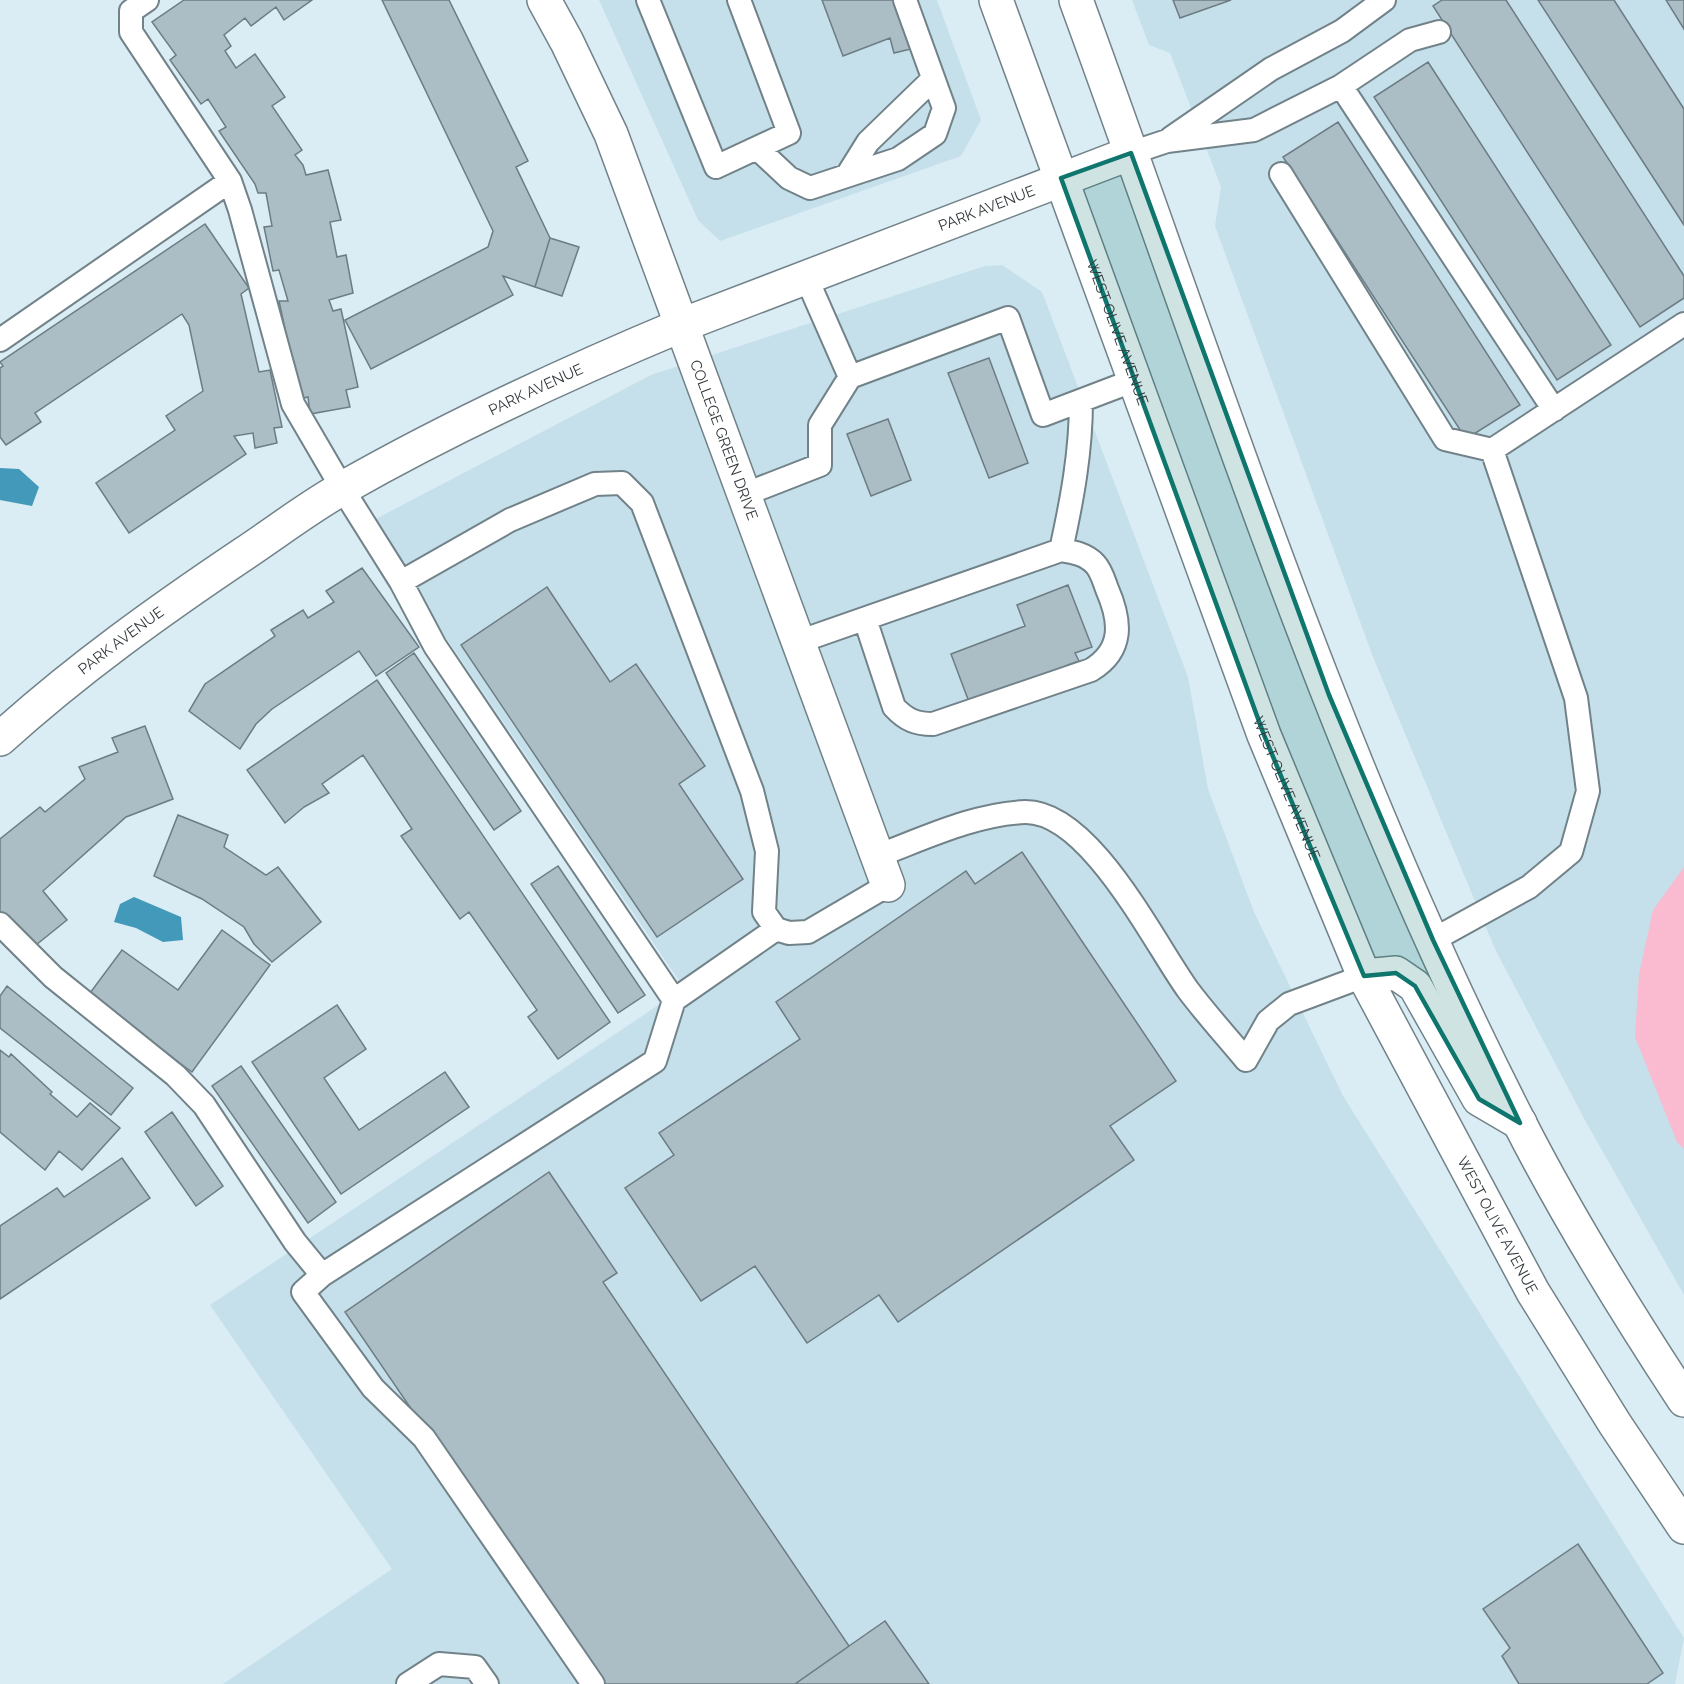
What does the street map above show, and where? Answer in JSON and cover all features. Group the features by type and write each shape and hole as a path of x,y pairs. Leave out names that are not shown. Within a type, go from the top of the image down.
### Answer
{"main road":[{"name":"COLLEGE GREEN DRIVE","path":"544,0 567,42 611,135 882,871"},
{"name":"WEST OLIVE AVENUE","path":"996,0 1264,735 1364,976 1533,1292 1615,1424 1684,1527"},
{"path":"1076,0 1329,695 1433,940 1520,1123 1600,1265 1684,1400"},
{"name":"PARK AVENUE","path":"0,739 43,700 155,614 342,488 470,422 610,355 1061,178 1131,153"},
{"path":"1364,976 1396,974 1415,986 1479,1099 1520,1123"}],"lane":[{"path":"147,0 131,11 131,32 230,182 240,210 293,404 401,582 435,646 674,1000"},
{"path":"648,0 716,167 789,133 739,0"},
{"path":"757,148 789,177 810,188 898,159 935,134 944,108 905,0"},
{"path":"1167,141 1271,69 1342,31 1384,0"},
{"path":"1131,153 1167,141 1254,130 1341,86 1410,40 1439,32"},
{"path":"848,174 868,142 933,79"},
{"path":"1341,86 1554,410"},
{"path":"1281,174 1445,439 1492,450 1684,324"},
{"path":"0,340 230,182"},
{"path":"806,277 850,377"},
{"path":"743,495 820,465 820,425 850,377 1008,318 1043,415 1135,380"},
{"path":"1061,550 1076,482 1081,435 1081,401"},
{"path":"1433,940 1529,887 1571,852 1588,791 1576,698 1492,450"},
{"path":"401,582 510,520 596,484 622,483 642,502 752,791 767,851 764,912 776,929 789,933 808,932 882,871 993,816 1026,812 1043,815 1059,822 1083,841 1113,876 1190,992 1246,1060 1268,1021 1289,1004 1364,976"},
{"path":"798,642 1061,550 1080,554 1095,564 1113,602 1118,624 1115,646 1106,661 1091,670 933,724 918,724 903,717 894,707 865,619"},
{"path":"0,924 53,977 175,1075 204,1105 296,1242 322,1275"},
{"path":"593,1684 424,1438 373,1388 303,1292 322,1275 655,1060 674,1000 776,929"},
{"path":"408,1684 439,1664 475,1667 487,1684"}],"highlighted area":[{"path":"1131,153 1329,695 1433,940 1520,1123 1479,1099 1415,986 1396,973 1364,976 1264,735 1061,178"}],"shaded area":[{"path":"599,0 937,0 981,120 961,156 720,241 698,220"},
{"path":"1132,0 1684,0 1684,1295 1586,1122 1495,949 1373,657 1215,226 1221,187 1170,53 1149,45"},
{"path":"1002,265 1042,292 1188,677 1208,789 1254,912 1343,1096 1684,1638 1675,1684 223,1684 392,1569 210,1305 684,988 368,523 651,375 985,266"},
{"path":"1684,867 1684,1149 1677,1142 1635,1037 1639,974 1653,910"}],"water":[{"path":"0,468 19,469 39,487 32,506 0,500"},
{"path":"134,897 181,917 183,940 163,942 136,928 114,922 120,904"}],"building":[{"path":"184,0 312,0 284,20 276,7 251,26 245,18 224,35 231,46 225,51 236,68 255,54 285,97 272,106 302,150 295,155 303,165 306,175 328,170 341,220 330,222 337,257 346,255 353,293 329,300 333,311 341,309 358,387 346,390 350,407 310,414 308,397 300,399 279,301 288,301 279,270 273,271 264,227 272,226 266,193 258,193 255,184 219,131 226,127 208,99 201,104 170,60 176,55 152,22"},
{"path":"382,0 449,0 528,161 516,167 550,238 535,287 503,276 513,295 371,369 345,320 488,247 493,231"},
{"path":"822,0 899,0 915,48 894,53 890,38 843,56"},
{"path":"1173,0 1231,0 1180,18"},
{"path":"1442,0 1506,0 1684,276 1684,298 1640,327 1433,6"},
{"path":"1538,0 1614,0 1684,109 1684,225"},
{"path":"1666,0 1684,0 1684,29"},
{"path":"1428,62 1611,345 1557,380 1374,97"},
{"path":"1338,122 1520,405 1466,439 1283,157"},
{"path":"205,224 249,288 241,294 259,372 270,370 282,427 274,428 277,443 255,448 253,433 234,436 246,454 129,533 96,483 175,430 166,416 203,391 189,325 182,314 35,413 41,422 6,445 0,437 0,368 3,366 0,362"},
{"path":"550,238 579,247 562,296 535,287"},
{"path":"989,358 1028,463 989,478 948,373"},
{"path":"888,419 911,480 871,496 847,434"},
{"path":"362,568 419,647 376,676 359,651 272,709 256,724 240,749 189,711 205,684 275,636 271,630 303,610 308,618 334,602 326,591"},
{"path":"1068,585 1092,647 1075,653 1079,661 1068,665 1071,672 969,702 951,654 1025,626 1017,605"},
{"path":"547,587 610,682 636,664 705,766 679,784 743,879 657,937 461,645"},
{"path":"414,653 521,811 494,830 386,673"},
{"path":"377,680 610,1022 558,1059 528,1017 537,1010 469,912 460,919 401,836 412,829 363,755 322,784 329,793 304,807 285,823 247,770"},
{"path":"145,726 173,799 126,817 43,891 67,920 31,949 0,915 0,839 40,807 45,812 85,779 79,767 118,752 112,738"},
{"path":"178,815 228,835 224,847 266,875 278,867 321,922 272,962 254,944 244,927 202,899 154,876"},
{"path":"1022,852 1176,1081 1110,1126 1134,1160 898,1322 879,1295 807,1343 755,1266 701,1301 625,1188 674,1155 659,1133 800,1039 776,1002 966,871 975,884"},
{"path":"558,866 645,995 618,1013 531,884"},
{"path":"222,930 270,965 192,1072 87,997 122,950 178,990"},
{"path":"7,986 133,1088 111,1115 0,1028 0,996"},
{"path":"337,1005 366,1049 324,1078 359,1130 445,1072 469,1107 341,1194 252,1062"},
{"path":"0,1050 9,1057 11,1054 52,1092 50,1094 77,1117 90,1103 120,1128 82,1170 59,1151 45,1170 0,1132"},
{"path":"241,1066 336,1202 308,1223 212,1086"},
{"path":"172,1112 223,1186 196,1206 145,1132"},
{"path":"122,1158 150,1198 0,1299 0,1226 57,1188 64,1197"},
{"path":"549,1172 617,1273 603,1282 849,1646 795,1684 599,1684 345,1312"},
{"path":"1578,1544 1663,1673 1647,1684 1519,1684 1502,1656 1510,1648 1483,1609"},
{"path":"885,1621 929,1684 795,1684 849,1646"}]}
